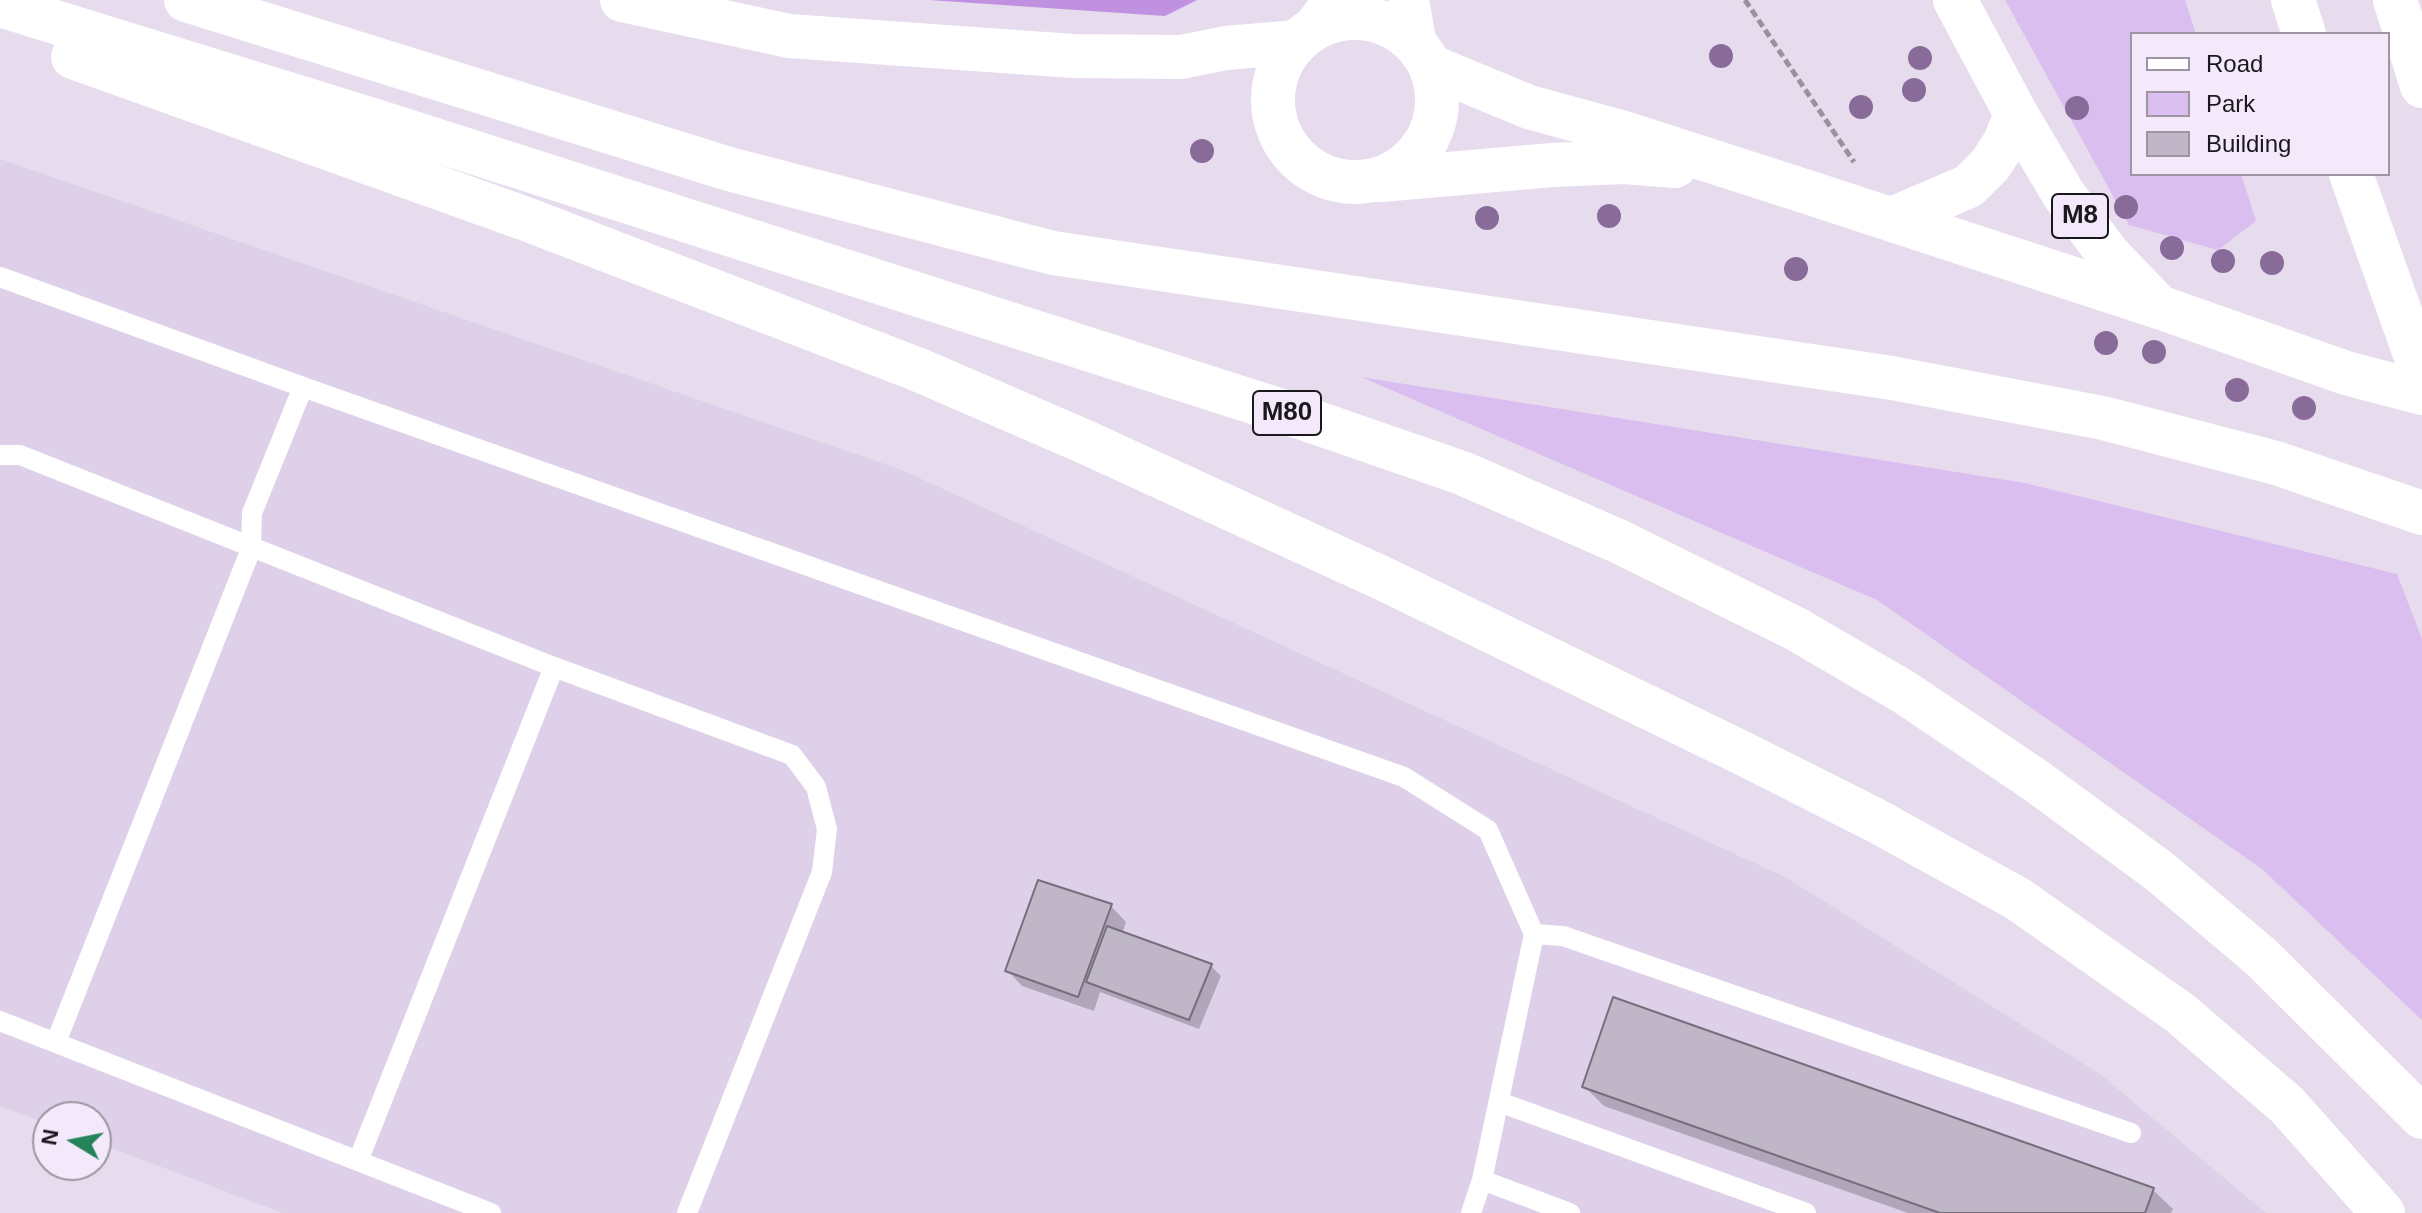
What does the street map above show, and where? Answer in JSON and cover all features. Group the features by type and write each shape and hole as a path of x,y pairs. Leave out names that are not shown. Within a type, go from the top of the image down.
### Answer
{"main road":[{"path":"186,0 729,169 1053,253 1892,378 2103,418 2276,463 2422,513"},
{"path":"622,0 789,36 1073,56 1181,57 1314,24 1366,18 1387,24 1423,56 1529,107 1624,133 2159,307 2346,373 2422,393"},
{"name":"M8","path":"1955,0 2064,195 2099,243 2159,307"},
{"path":"2293,0 2303,32"},
{"path":"2395,0 2422,86"},
{"name":"M80","path":"0,5 379,122 1300,417 1462,473 1618,541 1796,629 1904,692 2035,780 2159,871 2261,957 2422,1117"},
{"path":"1314,24 1278,71 1273,98 1276,123 1286,145 1302,163 1322,176 1344,182 1368,181 1624,162 1757,177"},
{"path":"0,31 526,219 919,370 1083,441 1384,579 1728,746 1875,820 2018,899 2180,1013 2287,1105 2383,1213"},
{"path":"1368,181 1391,174 1412,160 1428,139 1437,113 1436,84 1423,56"},
{"path":"1892,219 1969,186 1990,165 2005,142 2016,114"},
{"path":"2352,176 2422,374"}],"street":[{"path":"1409,0 1423,56"}],"lane":[{"path":"0,277 1404,777 1488,830 1534,934 1482,1180 1471,1213"},
{"path":"56,1042 251,549 252,513 303,387"},
{"path":"0,455 20,455 554,667 792,755 816,787 827,829 822,872 687,1213"},
{"path":"358,1161 554,667"},
{"path":"1534,934 1563,936 2131,1133"},
{"path":"0,1021 491,1213"},
{"path":"1499,1102 1806,1213"},
{"path":"1482,1180 1570,1213"}],"path":[{"path":"1745,0 1892,219"}],"shaded area":[{"path":"929,0 1197,0 1165,16"},
{"path":"0,159 902,470 1787,878 2100,1074 2266,1213 282,1213 112,1148 112,1101 32,1101 32,1118 0,1106"}],"green space":[{"path":"2005,0 2185,0 2195,32 2130,32 2130,176 2242,176 2256,221 2218,250 2129,225"},
{"path":"1361,377 2025,483 2397,574 2422,639 2422,1020 2262,869 1877,600"}],"building":[{"path":"1038,880 1112,904 1078,997 1005,971"},
{"path":"1107,926 1212,964 1189,1020 1086,982"},
{"path":"1613,997 2154,1188 2145,1213 1940,1213 1582,1087"}]}
